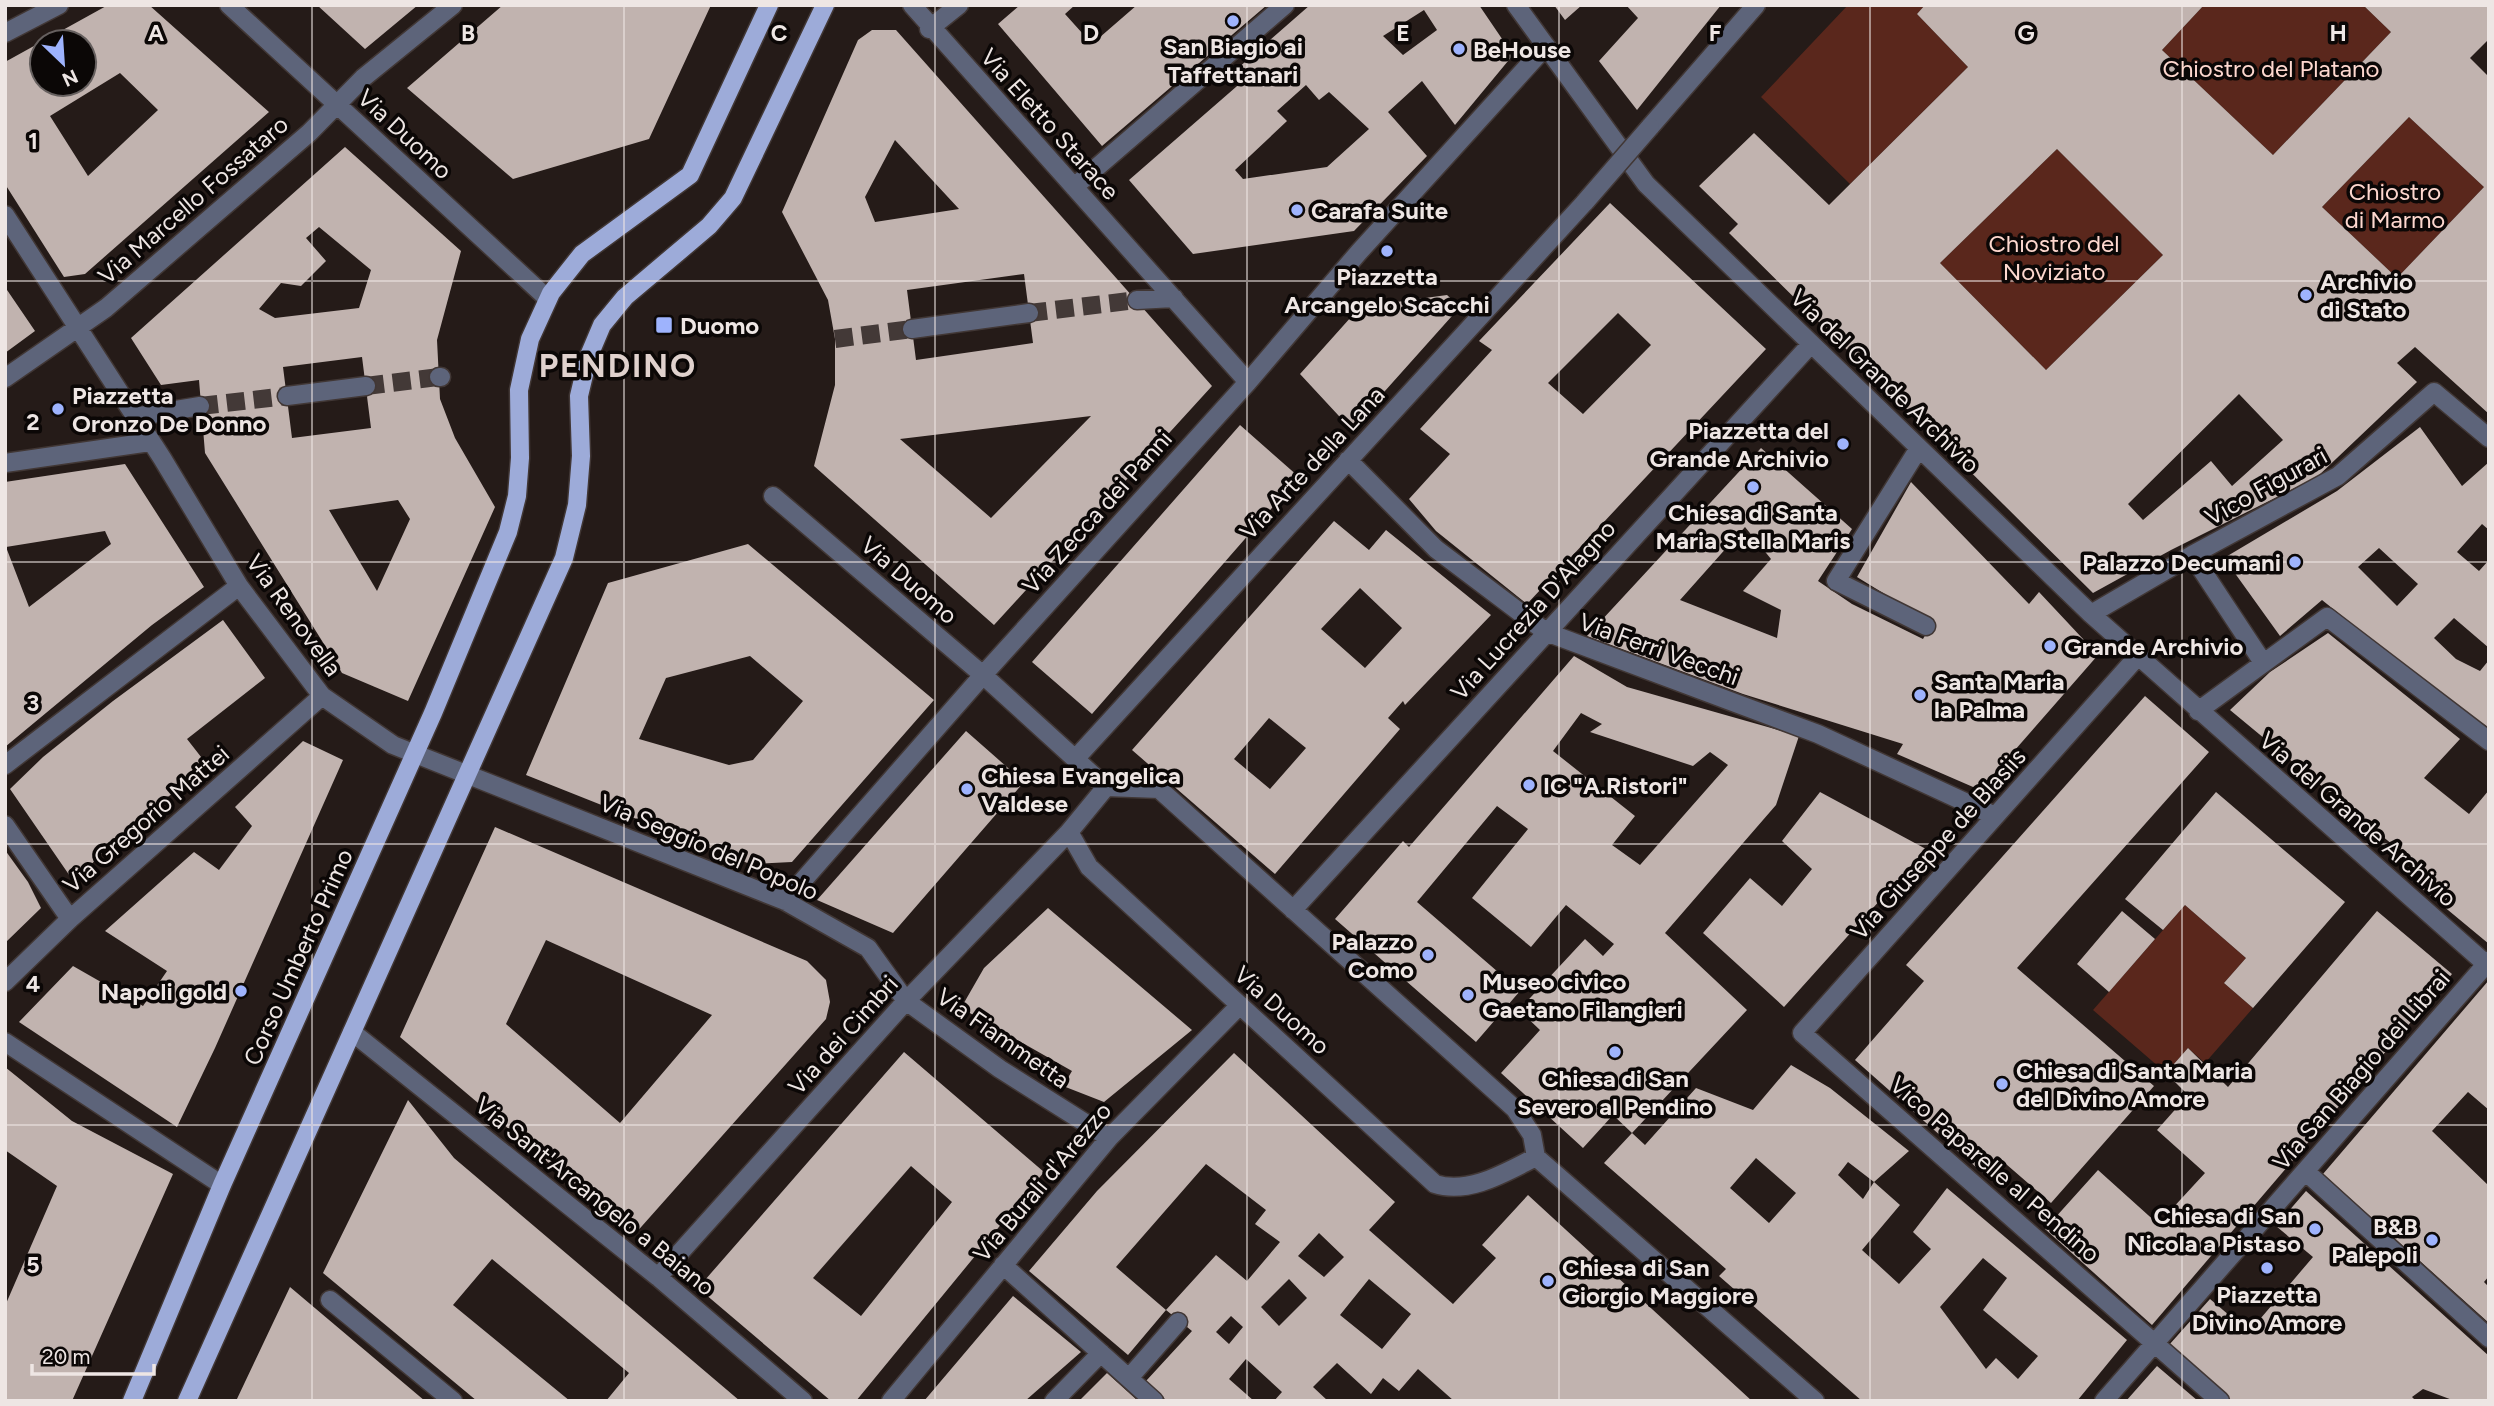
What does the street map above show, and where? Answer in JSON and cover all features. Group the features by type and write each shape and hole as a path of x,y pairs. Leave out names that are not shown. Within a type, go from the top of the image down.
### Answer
{"main road":[{"name":"Corso Umberto Primo","path":"132,1401 222,1185 415,754 508,533 519,470 519,390 530,339 548,299 582,254 690,175 769,5"},
{"path":"187,1401 564,558 577,505 581,456 579,396 588,358 602,325 625,297 709,226 733,198 825,5"}],"street":[{"path":"5,33 59,5"},
{"name":"Via Duomo","path":"229,5 548,299"},
{"name":"Via Marcello Fossataro","path":"5,378 78,328 137,281 337,105 363,78 453,5"},
{"name":"Via Eletto Starace","path":"912,5 929,29 1248,382"},
{"path":"929,29 959,5"},
{"path":"1074,187 1285,5"},
{"name":"Via del Grande Archivio","path":"1516,5 1646,184 2091,614 2487,963"},
{"name":"Via Arte della Lana","path":"1076,758 1585,202 1756,5"},
{"name":"Via Zecca dei Panni","path":"785,901 983,675 1248,382 1348,264 1546,46"},
{"path":"5,215 78,328"},
{"path":"1137,300 1174,298"},
{"path":"912,329 1029,313"},
{"name":"Via Renovella","path":"78,328 162,458 239,586 322,696 383,740 468,774"},
{"name":"Via Lucrezia D'Alagno","path":"1293,910 1811,344"},
{"path":"287,396 366,387"},
{"name":"Vico Figurari","path":"2192,555 2338,476 2434,392 2489,438"},
{"path":"134,416 200,406"},
{"path":"5,463 150,442"},
{"path":"1919,448 1836,581 1926,626"},
{"name":"Via Ferri Vecchi","path":"1348,460 1436,549 1546,632 1818,734 1995,816"},
{"name":"Via Duomo","path":"774,496 983,675 1106,787"},
{"path":"2091,614 2192,555 2262,661"},
{"path":"5,765 239,586"},
{"path":"2198,711 2262,661 2327,617 2489,741"},
{"name":"Via Giuseppe de Blasiis","path":"1802,1033 2138,656"},
{"name":"Via Gregorio Mattei","path":"5,982 70,919 322,696"},
{"name":"Via Seggio del Popolo","path":"468,774 785,901 868,948 906,1001"},
{"path":"1069,831 1106,787 1159,789 1516,1109 1532,1135 1536,1157 1815,1401"},
{"path":"5,825 70,919"},
{"name":"Via Duomo","path":"1069,831 1089,867 1435,1184 1451,1189 1475,1184 1536,1157"},
{"name":"Via dei Cimbri","path":"659,1277 906,1001 1069,831"},
{"name":"Via San Biagio dei Librai","path":"2104,1401 2487,963"},
{"name":"Via Fiammetta","path":"906,1001 1000,1069 1109,1138"},
{"name":"Via Burali d'Arezzo","path":"891,1401 1109,1138 1240,1005"},
{"name":"Via Sant'Arcangelo a Baiano","path":"352,1032 659,1277 803,1401"},
{"name":"Vico Paparelle al Pendino","path":"1802,1033 2220,1401"},
{"path":"5,1042 222,1185"},
{"path":"2305,1171 2489,1338"},
{"path":"1003,1265 1154,1401"},
{"path":"330,1300 453,1401"},
{"path":"1129,1378 1178,1322"},
{"path":"1054,1401 1101,1353"}],"green space":[{"path":"1848,5 1925,5 1917,14 1968,67 1850,184 1761,97"},
{"name":"Chiostro del Platano","path":"2204,5 2363,5 2391,32 2273,155 2162,50"},
{"name":"Chiostro di Marmo","path":"2409,117 2484,187 2397,278 2322,207"},
{"name":"Chiostro del Noviziato","path":"2057,149 2163,255 2046,370 1940,263"},
{"path":"2185,905 2246,958 2224,983 2253,1008 2205,1063 2188,1048 2166,1073 2093,1010"}],"building":[{"path":"108,5 149,5 269,112 85,274 64,277 5,184 5,62 28,49 28,98 79,98 50,116 88,176 158,110 120,73 98,87 98,28 66,28"},
{"path":"317,5 418,5 365,49"},
{"path":"503,5 711,5 649,139 513,179 407,88"},
{"path":"1020,5 1075,5 1065,14 1092,44 1137,5 1267,5 1102,146 998,24"},
{"path":"1310,5 1479,5 1513,55 1455,125 1422,81 1388,112 1427,156 1354,231 1193,254 1129,180 1244,80 1237,69","holes":["1424,10 1437,30 1403,55 1383,36","1306,85 1319,100 1329,92 1369,129 1327,167 1243,179 1235,170 1287,121 1277,111"]},
{"path":"1554,5 1582,5 1565,20"},
{"path":"1626,5 1721,5 1637,110 1599,61 1638,18"},
{"name":"Archivio di Stato","path":"1925,5 2204,5 2162,50 2273,155 2391,32 2363,5 2489,5 2489,39 2470,58 2489,77 2489,414 2415,347 2397,363 2417,382 2317,477 2171,550 2093,593 1729,233 1738,224 1699,186 1754,133 1829,205 1968,67 1917,14","holes":["2409,117 2484,187 2397,278 2322,207","2057,149 2163,255 2046,370 1940,263","2239,394 2283,440 2232,486 2211,461 2143,520 2128,504"]},
{"path":"872,30 896,30 1212,386 994,625 814,466 835,385 835,339 828,300 782,212 858,40","holes":["895,140 959,209 875,222 865,197","1024,274 1033,343 916,360 907,290","1091,416 991,518 900,439"]},
{"path":"345,147 461,251 437,340 440,399 455,438 495,507 408,701 342,673 205,453 199,380 161,385 131,338","holes":["319,227 371,270 359,308 275,318 259,309 281,283 301,286 326,261 306,238","362,357 371,428 292,438 283,367","398,500 410,519 377,591 329,510"]},
{"path":"1610,203 1766,349 1527,604 1436,531 1409,499 1450,454 1420,429 1492,350 1479,341","holes":["1618,313 1651,345 1583,414 1548,383"]},
{"path":"5,287 35,331 5,353"},
{"path":"1447,295 1460,307 1351,429 1300,374 1360,307"},
{"path":"1240,425 1299,477 1092,714 1032,662"},
{"path":"2420,427 2462,486 2489,462 2489,530 2482,524 2457,552 2479,571 2489,560 2489,648 2454,618 2434,638 2456,659 2480,671 2489,660 2489,728 2429,686 2322,600 2280,636 2224,558 2337,491","holes":["2379,548 2418,584 2397,606 2358,567"]},
{"path":"1761,448 1852,529 1818,581 1852,604 1923,639 1932,623 1857,577 1911,482 2029,604 2039,592 2098,655 1980,790 1897,754 1903,744 1743,694 1587,636","holes":["1745,527 1771,559 1743,591 1781,610 1777,638 1680,600"]},
{"path":"125,464 204,587 152,625 5,747 5,482","holes":["105,531 111,544 29,607 6,547"]},
{"path":"1334,521 1369,550 1386,530 1491,615 1405,705 1403,701 1388,718 1400,729 1275,874 1132,750","holes":["1360,588 1402,628 1365,668 1321,629","1269,718 1306,748 1270,789 1234,759"]},
{"path":"748,544 934,700 792,862 750,864 526,775 608,583","holes":["750,656 803,701 753,760 729,765 639,739 666,678"]},
{"path":"223,620 265,678 187,739 205,762 180,787 112,843 74,882 10,789 43,757 113,701"},
{"path":"2328,633 2460,739 2424,778 2469,814 2489,790 2489,944 2413,881 2422,869 2230,710 2270,672"},
{"path":"1574,656 1627,687 1799,736 1776,805 1665,933 1747,1010 1632,1133 1613,1115 1583,1148 1501,1073 1540,1030 1519,1010 1585,939 1603,956 1614,944 1566,905 1531,947 1472,898 1528,829 1497,806 1417,902 1520,991 1476,1042 1335,919 1403,841 1409,847","holes":["1581,713 1602,724 1590,732 1693,766 1710,752 1728,765 1640,865 1612,845 1635,816 1553,751"]},
{"path":"2145,696 2209,752 2017,968 2154,1086 2051,1203 1999,1158 1985,1175 1855,1060 1924,981 1906,965"},
{"path":"966,731 1024,782 893,933 817,900"},
{"path":"303,741 343,760 177,1127 19,1022 73,966 143,1006 167,971 105,931 194,852 219,870 252,826 235,807"},
{"path":"1820,792 1926,849 1784,1007 1703,933 1750,878 1782,906 1812,869 1782,841"},
{"path":"2216,792 2345,902 2253,1008 2224,983 2246,958 2185,905 2163,930 2125,899"},
{"path":"495,827 807,961 826,980 830,1002 826,1019 634,1235 400,1037","holes":["546,940 712,1015 620,1123 506,1024"]},
{"path":"5,850 28,882 41,908 5,943"},
{"path":"1048,908 1192,1030 1104,1102 1063,1086 1072,1071 961,1008 984,968"},
{"path":"2122,911 2155,939 2109,992 2077,964"},
{"path":"2377,911 2452,974 2152,1325 2045,1229 2098,1170 2158,1224 2205,1173 2157,1130 2188,1095 2166,1073 2188,1048 2228,1087"},
{"path":"2489,980 2489,1110 2468,1092 2432,1131 2489,1186 2489,1276 2484,1282 2489,1287 2489,1323 2323,1174"},
{"path":"904,1052 1044,1172 856,1401 831,1401 698,1288","holes":["911,1166 952,1202 861,1316 813,1278"]},
{"path":"1234,1053 1395,1202 1369,1230 1453,1304 1496,1258 1482,1245 1528,1195 1752,1401 1454,1401 1418,1369 1399,1391 1383,1378 1371,1394 1337,1363 1313,1387 1328,1401 1274,1401 1282,1392 1246,1359 1229,1379 1254,1401 1167,1401 1146,1381 1192,1331 1166,1310 1128,1355 1029,1271 1097,1191","holes":["1206,1164 1266,1210 1255,1224 1280,1242 1247,1281 1216,1255 1166,1310 1116,1267","1319,1233 1344,1257 1324,1277 1298,1256","1289,1279 1307,1298 1279,1326 1261,1307","1369,1279 1411,1314 1382,1349 1340,1315","1231,1316 1243,1327 1229,1344 1216,1332"]},
{"path":"1791,1065 1830,1088 1909,1151 1874,1182 1900,1205 1862,1250 1899,1284 1931,1249 1913,1232 1947,1188 2127,1340 2077,1401 1862,1401 1719,1276 1726,1269 1604,1163 1632,1133 1645,1145 1696,1088 1753,1110","holes":["1756,1158 1796,1193 1769,1223 1730,1188","1848,1162 1874,1182 1863,1199 1838,1175","1983,1258 2007,1278 1983,1310 2038,1356 2018,1379 1996,1358 1986,1369 1940,1307"]},
{"path":"5,1067 72,1121 173,1174 72,1401 5,1401 5,1306 57,1186 5,1150"},
{"path":"408,1100 454,1158 740,1401 606,1401 629,1373 492,1259 453,1305 570,1401 477,1401 323,1273"},
{"path":"2306,1191 2489,1356 2489,1401 2455,1401 2423,1389 2412,1397 2416,1401 2232,1401 2169,1345 2210,1299 2249,1332 2313,1257 2276,1226"},
{"path":"290,1287 425,1401 236,1401"},
{"path":"1013,1296 1081,1352 1025,1401 924,1401"},
{"path":"2157,1366 2198,1401 2126,1401"},
{"path":"1107,1373 1138,1401 1079,1401"}],"tunnel":[{"path":"1029,313 1137,300"},
{"path":"835,339 912,329"},
{"path":"366,386 439,377"},
{"path":"200,406 287,396"}],"place":[{"name":"San Biagio ai Taffettanari","path":"1233,21"},
{"name":"BeHouse","path":"1459,49"},
{"name":"Carafa Suite","path":"1297,210"},
{"name":"Piazzetta Arcangelo Scacchi","path":"1387,251"},
{"name":"Archivio di Stato","path":"2306,295"},
{"name":"Duomo","path":"664,325"},
{"name":"Piazzetta Oronzo De Donno","path":"58,409"},
{"name":"Piazzetta del Grande Archivio","path":"1843,444"},
{"name":"Chiesa di Santa Maria Stella Maris","path":"1753,487"},
{"name":"Palazzo Decumani","path":"2295,562"},
{"name":"Grande Archivio","path":"2050,646"},
{"name":"Santa Maria la Palma","path":"1920,695"},
{"name":"IC \"A.Ristori\"","path":"1529,785"},
{"name":"Chiesa Evangelica Valdese","path":"967,789"},
{"name":"Palazzo Como","path":"1428,955"},
{"name":"Napoli gold","path":"241,991"},
{"name":"Museo civico Gaetano Filangieri","path":"1468,995"},
{"name":"Chiesa di San Severo al Pendino","path":"1615,1052"},
{"name":"Chiesa di Santa Maria del Divino Amore","path":"2002,1084"},
{"name":"Chiesa di San Nicola a Pistaso","path":"2315,1229"},
{"name":"B&B Palepoli","path":"2432,1240"},
{"name":"Piazzetta Divino Amore","path":"2267,1268"},
{"name":"Chiesa di San Giorgio Maggiore","path":"1548,1281"}],"district":[{"name":"PENDINO","path":"618,366"}]}
